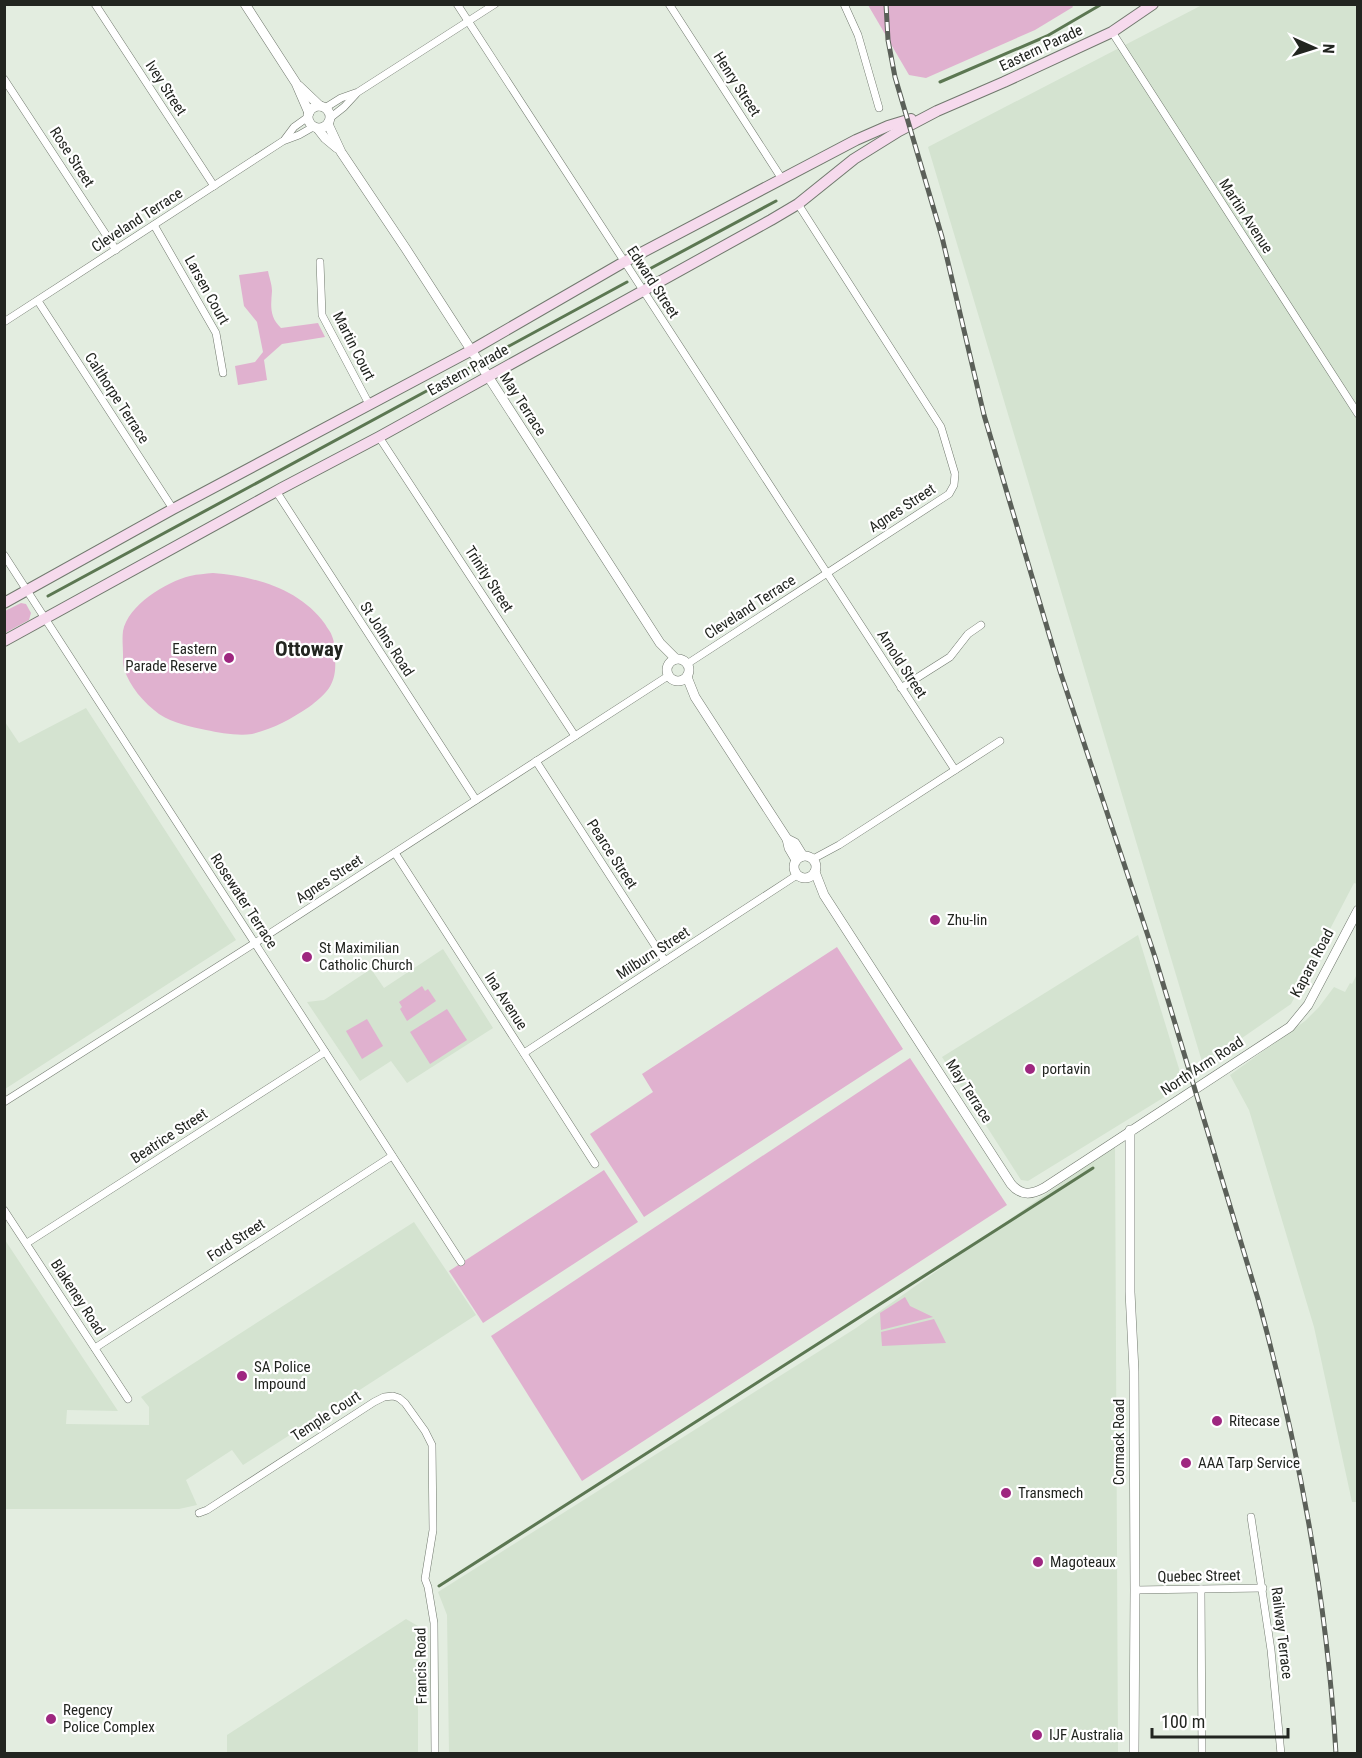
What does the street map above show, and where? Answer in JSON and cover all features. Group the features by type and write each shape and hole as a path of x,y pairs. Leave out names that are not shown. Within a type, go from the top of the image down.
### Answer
{"main road":[{"name":"Eastern Parade","path":"4,641 379,437 798,204 849,162 878,143 937,111 1112,32 1153,4"},
{"name":"Eastern Parade","path":"4,603 173,509 470,351 624,262 873,133 937,111"},
{"path":"813,163 843,156 849,162"}],"street":[{"name":"Ivey Street","path":"95,4 214,186"},
{"path":"245,4 296,82 329,112 329,121"},
{"name":"Edward Street","path":"457,4 827,573"},
{"path":"308,115 313,108 322,107 358,92 495,4"},
{"name":"Henry Street","path":"669,4 782,179"},
{"path":"844,4 858,35 879,108"},
{"name":"Martin Avenue","path":"1112,32 1358,414"},
{"name":"Rose Street","path":"4,79 116,250"},
{"path":"296,82 308,115 316,128 329,121 358,92"},
{"name":"Cleveland Terrace","path":"283,141 308,115"},
{"name":"May Terrace","path":"329,121 341,152 660,643 676,659"},
{"name":"Cleveland Terrace","path":"6,319 38,301 283,141 316,128"},
{"name":"May Terrace","path":"316,128 341,152"},
{"name":"Agnes Street","path":"798,204 933,413 941,427 956,474 949,494 827,573"},
{"name":"Larsen Court","path":"154,225 216,333 224,373"},
{"name":"Martin Court","path":"320,262 322,315 369,404"},
{"name":"Calthorpe Terrace","path":"38,301 173,509"},
{"name":"Trinity Street","path":"379,437 575,736"},
{"name":"St Johns Road","path":"276,491 476,800"},
{"name":"Rosewater Terrace","path":"4,555 461,1262"},
{"name":"Cleveland Terrace","path":"687,664 827,573"},
{"name":"Arnold Street","path":"827,573 955,770"},
{"path":"901,688 950,657 968,634 981,625"},
{"name":"May Terrace","path":"660,643 667,665"},
{"path":"676,659 687,664 689,671 683,679 673,681 666,669 667,665 676,659"},
{"name":"Agnes Street","path":"4,1102 668,676"},
{"path":"683,679 686,690 695,697 787,839 789,848 800,858 813,860 839,846 1000,741"},
{"name":"Pearce Street","path":"536,761 665,961"},
{"name":"Ina Avenue","path":"395,853 595,1164"},
{"path":"800,858 794,868 801,877 811,877 815,872 816,866 813,860"},
{"name":"May Terrace","path":"815,872 824,896 1016,1191 1024,1194 1035,1192 1130,1130"},
{"name":"May Terrace","path":"801,877 824,896"},
{"name":"Milburn Street","path":"524,1053 665,961 801,877"},
{"name":"Kapara Road","path":"1290,1027 1308,1005 1358,910"},
{"name":"North Arm Road","path":"1130,1130 1290,1027"},
{"name":"Beatrice Street","path":"27,1243 325,1052"},
{"name":"Cormack Road","path":"1130,1130 1130,1292 1134,1371 1134,1754"},
{"name":"Ford Street","path":"95,1348 392,1156"},
{"name":"Blakeney Road","path":"4,1210 128,1399"},
{"name":"Temple Court","path":"199,1513 374,1402 393,1396 405,1402 432,1445 433,1530 424,1579"},
{"name":"Railway Terrace","path":"1251,1517 1271,1650 1281,1754"},
{"name":"Francis Road","path":"424,1579 428,1587 434,1623 435,1754"},
{"name":"Quebec Street","path":"1135,1590 1263,1588"},
{"path":"1201,1589 1202,1754"}],"shaded area":[{"path":"1071,4 1073,7 1035,30 926,78 909,75 868,5"},
{"path":"1202,5 1357,5 1357,884 1354,883 1291,1004 1203,1065 928,147"},
{"path":"268,271 272,288 272,311 277,324 281,328 318,323 325,337 282,344 264,360 267,380 238,385 235,366 255,362 263,352 257,322 244,306 239,275"},
{"name":"Eastern Parade Reserve","path":"213,573 260,581 289,593 315,612 334,641 333,681 326,692 309,707 289,719 252,734 211,731 164,717 153,710 138,694 124,668 123,631 132,612 149,596 170,583 193,575"},
{"path":"21,603 26,604 31,613 29,620 5,633 5,611"},
{"path":"86,708 236,940 5,1089 5,722 19,743"},
{"path":"1138,935 1184,1085 1028,1181 1021,1180 942,1057"},
{"path":"837,947 903,1049 644,1217 590,1134 653,1092 642,1074"},
{"path":"443,949 493,1028 407,1083 391,1061 360,1081 307,1002 324,1000 371,969 384,988"},
{"path":"1357,974 1357,1502 1352,1502 1314,1327 1249,1110 1230,1075 1305,1021 1334,987 1345,992"},
{"path":"422,986 425,991 428,989 436,1001 407,1021 399,1002"},
{"path":"447,1009 467,1040 430,1064 410,1032"},
{"path":"367,1019 383,1046 362,1059 346,1031"},
{"path":"910,1058 1007,1205 582,1481 491,1336"},
{"path":"1115,1145 1118,1753 449,1753 447,1615 438,1592 856,1328"},
{"path":"604,1170 638,1222 483,1323 449,1271"},
{"path":"414,1222 476,1315 243,1465 232,1450 186,1480 197,1505 179,1509 5,1509 5,1240 118,1411 67,1410 66,1424 149,1425 149,1407 141,1397"},
{"path":"905,1297 910,1306 933,1317 881,1330 880,1313"},
{"path":"934,1319 946,1343 882,1346 881,1332"},
{"path":"406,1619 418,1626 418,1753 225,1753 227,1752 227,1735"}],"waterway":[{"path":"940,82 1047,36 1102,4"},
{"path":"642,273 776,201"},
{"path":"487,358 627,282"},
{"path":"48,596 469,368"},
{"path":"439,1586 1093,1168"}],"railway":[{"path":"886,4 888,40 895,77 942,237 984,415 1060,671 1155,957 1273,1355 1309,1524 1326,1638 1336,1754"}],"place":[{"name":"Eastern Parade Reserve","path":"229,658"},
{"name":"Zhu-lin","path":"935,920"},
{"name":"St Maximilian Catholic Church","path":"307,957"},
{"name":"portavin","path":"1030,1069"},
{"name":"SA Police Impound","path":"242,1376"},
{"name":"Ritecase","path":"1217,1421"},
{"name":"AAA Tarp Service","path":"1186,1463"},
{"name":"Transmech","path":"1006,1493"},
{"name":"Magoteaux","path":"1038,1562"},
{"name":"Regency Police Complex","path":"51,1719"},
{"name":"IJF Australia","path":"1037,1735"}],"district":[{"name":"Ottoway","path":"309,649"}]}
